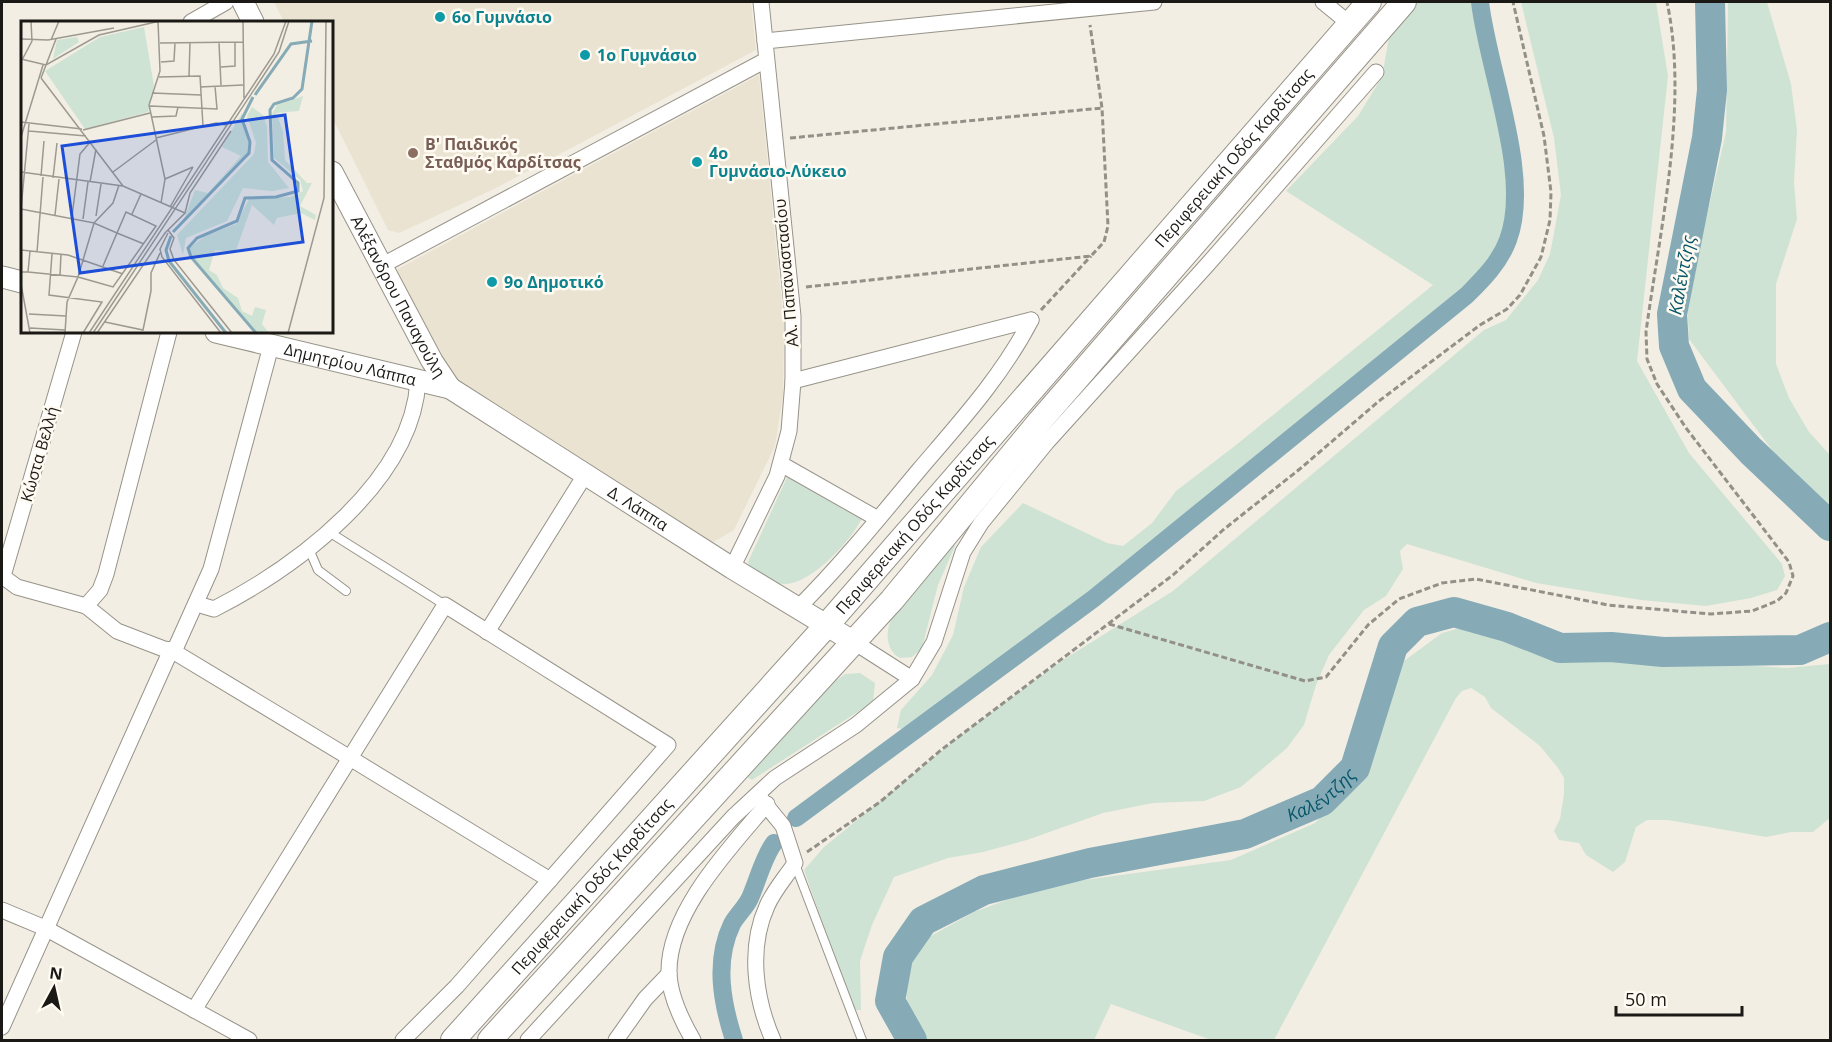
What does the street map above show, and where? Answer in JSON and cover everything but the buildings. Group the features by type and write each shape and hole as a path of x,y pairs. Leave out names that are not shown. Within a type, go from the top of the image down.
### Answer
{"main road":[{"name":"Περιφερειακή Οδός Καρδίτσας","path":"453,1041 826,626 1369,2"},
{"name":"Περιφερειακή Οδός Καρδίτσας","path":"490,1041 854,642 930,555 1040,421 1404,2"}],"street":[{"path":"193,21 225,2"},
{"path":"243,2 252,21"},
{"name":"Αλ. Παπαναστασίου","path":"732,568 770,495 781,464 789,431 793,381 794,326 773,140 761,2"},
{"path":"765,41 1154,2"},
{"path":"1323,2 1350,24"},
{"path":"381,266 766,60"},
{"path":"693,1041 677,1007 669,974 673,941 685,913 732,847 762,799 784,772 856,725 912,679 934,642 963,552 981,523 1047,442 1208,264 1376,72"},
{"name":"Αλέξανδρου Παναγούλη","path":"333,174 432,361 450,388"},
{"path":"2,277 21,282"},
{"path":"793,381 1031,320"},
{"path":"798,608 832,574 989,387 1013,356 1031,320"},
{"name":"Κώστα Βελλή","path":"2,576 74,333"},
{"path":"86,606 96,597 104,582 170,333"},
{"name":"Δημητρίου Λάππα","path":"220,333 450,388"},
{"path":"2,1027 171,650 176,647 197,604 220,537 271,346"},
{"path":"197,604 214,609 270,578 329,532 361,497 395,453 412,418 417,402 418,381"},
{"name":"Δ. Λάππα","path":"450,388 732,568 854,642"},
{"path":"781,464 878,519"},
{"path":"487,632 585,475"},
{"path":"2,576 17,586 86,606 117,631 171,650 550,880"},
{"path":"194,1010 446,605 668,745 457,986 403,1041"},
{"path":"854,642 912,679"},
{"path":"762,799 783,826 795,863 767,906 756,946 759,1000 773,1041"},
{"path":"528,1041 697,855 762,799"},
{"path":"2,910 45,928 249,1041"},
{"path":"616,1041 645,999 669,974"}],"lane":[{"path":"329,532 446,605"},
{"path":"309,549 318,570 346,591"},
{"path":"795,863 862,1041"}],"path":[{"path":"795,863 819,842 880,802 940,750 1173,575 1231,523 1301,468 1379,401 1480,325 1507,309 1520,295 1541,257 1550,220 1551,192 1544,136 1513,2"},
{"path":"1109,624 1305,681 1326,678 1368,626 1399,599 1442,584 1476,579 1608,605 1711,614 1752,611 1777,601 1786,593 1793,576 1789,562 1686,428 1657,384 1647,359 1646,332 1672,135 1675,66 1667,2"},
{"path":"1031,320 1104,242 1108,226 1102,108 1087,8"},
{"path":"773,140 1102,108"},
{"path":"789,288 1091,256"}],"shaded area":[{"path":"274,2 751,2 756,50 494,189 399,233 388,230 333,119 333,21 284,21"},
{"path":"759,75 784,325 783,395 775,446 734,530 712,543 456,381 396,270"}],"green space":[{"path":"1415,2 1477,2 1513,182 1504,238 1486,269 1452,303 1086,597 908,730 897,728 901,710 932,675 953,635 964,587 981,547 1023,503 1107,543 1123,546 1152,523 1176,491 1433,285 1286,191 1358,116 1382,77 1390,31"},
{"path":"1521,2 1656,2 1668,76 1637,361 1689,453 1782,564 1785,576 1777,590 1751,598 1706,606 1641,600 1536,583 1407,544 1400,551 1403,569 1386,596 1364,610 1329,655 1316,685 1304,725 1287,748 1241,787 1204,801 1153,803 1103,813 1027,840 983,852 948,858 894,877 872,925 860,961 861,1010 853,1010 804,870 824,847 965,732 1063,660 1173,591 1484,330 1506,320 1538,280 1550,254 1561,195 1554,138"},
{"path":"1728,2 1767,2 1791,84 1797,130 1794,183 1797,219 1776,284 1776,364 1789,398 1809,432 1830,455 1830,505 1775,454 1689,339 1687,302 1726,132"},
{"path":"789,473 863,515 841,548 830,559 806,577 794,583 783,584 761,575 749,567 748,562"},
{"path":"953,543 955,546 938,585 922,648 912,657 900,658 889,645 890,621 906,597"},
{"path":"1467,626 1541,653 1787,668 1830,664 1830,818 1813,832 1791,832 1766,837 1668,820 1647,820 1636,827 1625,862 1613,872 1586,855 1579,843 1559,840 1554,831 1560,819 1564,778 1540,746 1491,708 1485,697 1471,688 1462,691 1456,698 1274,1040 1211,1040 1111,1004 1094,1040 924,1040 908,1009 905,984 910,961 929,937 974,912 1047,885 1231,860 1315,823 1362,773 1404,661 1442,633"},
{"path":"860,673 875,683 873,702 752,780 747,777 834,682 845,674"}],"waterway":[{"path":"796,818 1093,599 1467,295 1490,270 1508,240 1514,214 1515,186 1506,123 1480,2"},
{"name":"Καλέντζης","path":"1710,2 1712,90 1707,138 1672,314 1674,346 1692,389 1751,451 1830,526"},
{"name":"Καλέντζης","path":"912,1040 890,1001 898,957 923,921 984,890 1090,863 1245,834 1322,801 1355,768 1393,646 1417,622 1454,612 1507,627 1560,648 1611,647 1663,652 1800,650 1830,637"},
{"path":"734,1040 723,997 722,967 726,938 732,924 748,901 774,843"}],"place":[{"name":"6ο Γυμνάσιο","path":"440,17"},
{"name":"1ο Γυμνάσιο","path":"585,55"},
{"name":"Β' Παιδικός Σταθμός Καρδίτσας","path":"413,153"},
{"name":"4ο Γυμνάσιο-Λύκειο","path":"697,162"},
{"name":"9ο Δημοτικό","path":"492,282"}]}
